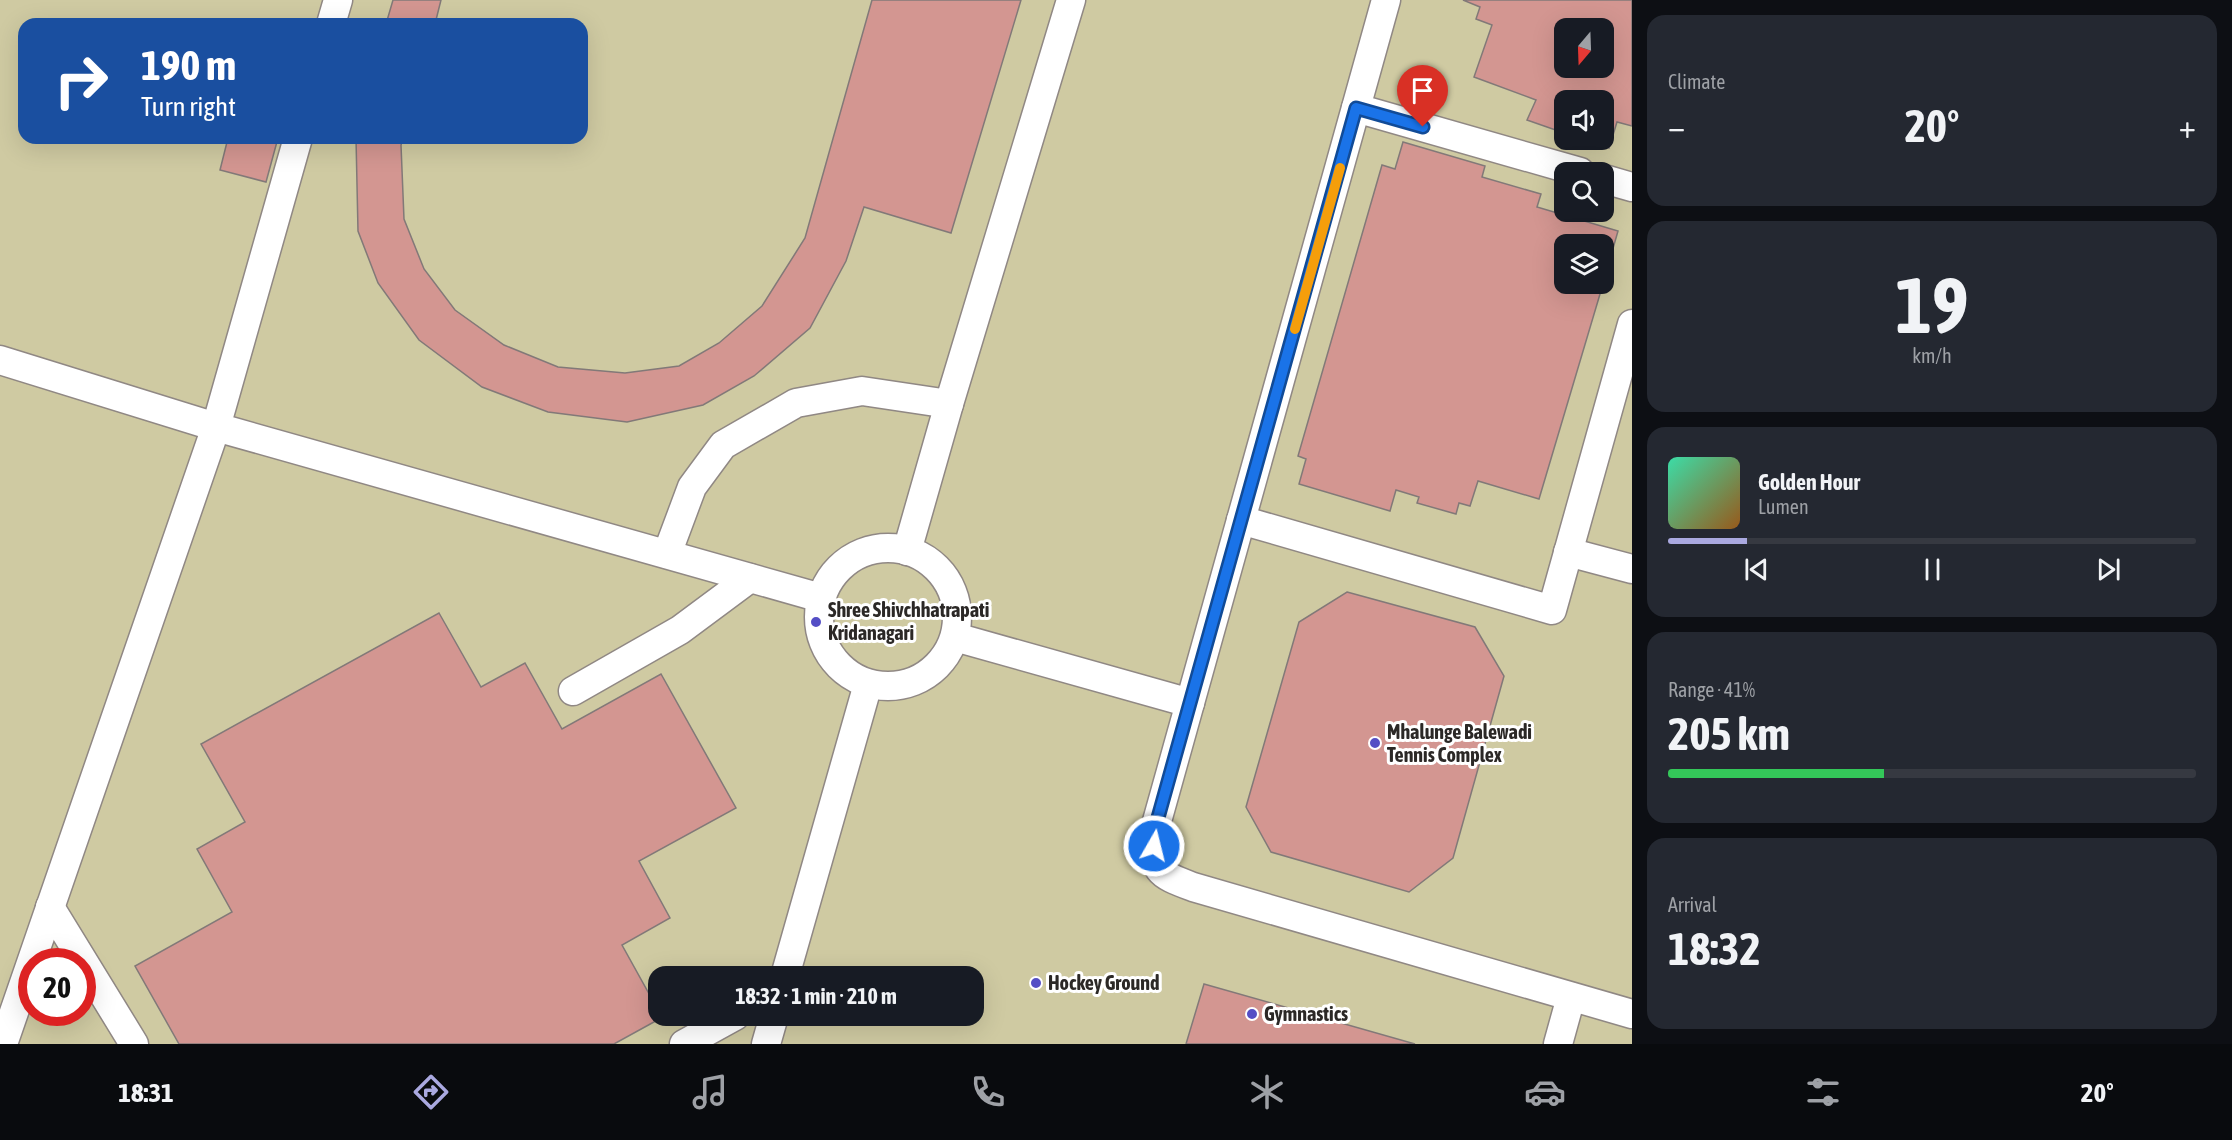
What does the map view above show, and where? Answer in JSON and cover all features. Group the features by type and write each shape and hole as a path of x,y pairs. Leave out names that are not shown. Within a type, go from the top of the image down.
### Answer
{"lane":[{"path":"333,18 338,0"},
{"path":"908,551 949,404 1071,0"},
{"path":"1386,0 1154,832 1154,860 1166,877 1204,890 1632,1014"},
{"path":"1356,108 1554,165"},
{"path":"3,1044 216,427 296,144"},
{"path":"1614,182 1632,187"},
{"path":"1241,520 1552,610 1632,324"},
{"path":"0,360 216,427 821,598"},
{"path":"668,555 692,487 723,446 796,403 862,391 949,404"},
{"path":"880,549 908,551 931,563 949,584 957,610 955,637 942,661 921,678 895,686 868,684 844,671 827,651 819,625 821,598 834,574 854,556 880,549"},
{"path":"1568,552 1632,569"},
{"path":"573,691 680,630 750,578"},
{"path":"955,637 1190,703"},
{"path":"788,966 868,684"},
{"path":"50,907 134,1044"},
{"path":"1558,1044 1571,997"},
{"path":"684,1044 717,1026"},
{"path":"766,1044 771,1026"}],"shaded area":[{"name":"Shree Shivchhatrapati Kridanagari","path":"0,0 1632,0 1632,1044 0,1044"}],"building":[{"path":"393,0 441,0 436,18 388,18"},
{"path":"872,0 1021,0 951,233 864,207 846,261 810,328 754,376 703,405 627,422 548,412 482,387 419,340 378,283 358,231 356,144 401,144 404,219 424,269 455,310 504,345 558,367 625,373 679,366 719,343 762,306 805,238"},
{"path":"1463,0 1632,0 1632,126 1617,122 1614,132 1614,90 1554,90 1554,129 1527,120 1536,100 1474,77 1492,25 1476,19 1480,7"},
{"path":"1403,142 1485,166 1482,177 1541,194 1537,207 1554,212 1554,222 1588,222 1618,231 1614,245 1614,234 1554,234 1554,294 1600,294 1539,499 1478,481 1470,506 1459,503 1456,514 1417,503 1419,497 1396,490 1390,511 1299,484 1306,459 1298,456 1382,165 1395,169"},
{"path":"226,144 276,144 266,182 220,170"},
{"path":"1347,592 1475,627 1504,676 1453,858 1409,892 1271,852 1246,807 1299,622"},
{"path":"439,613 481,687 525,663 562,729 661,674 736,808 639,861 670,918 622,945 648,992 648,1025 614,1044 179,1044 135,966 232,912 197,849 245,822 201,744"},
{"name":"Gymnastics","path":"1204,984 1415,1044 1186,1044"}],"slow traffic":[{"path":"1295,329 1340,168"}],"place":[{"name":"Shree Shivchhatrapati Kridanagari","path":"816,622"},
{"name":"Mhalunge Balewadi Tennis Complex","path":"1375,743"},
{"name":"Hockey Ground","path":"1036,983"},
{"name":"Gymnastics","path":"1252,1014"}],"route":[{"path":"1154,846 1154,832 1356,108 1423,127"}]}
